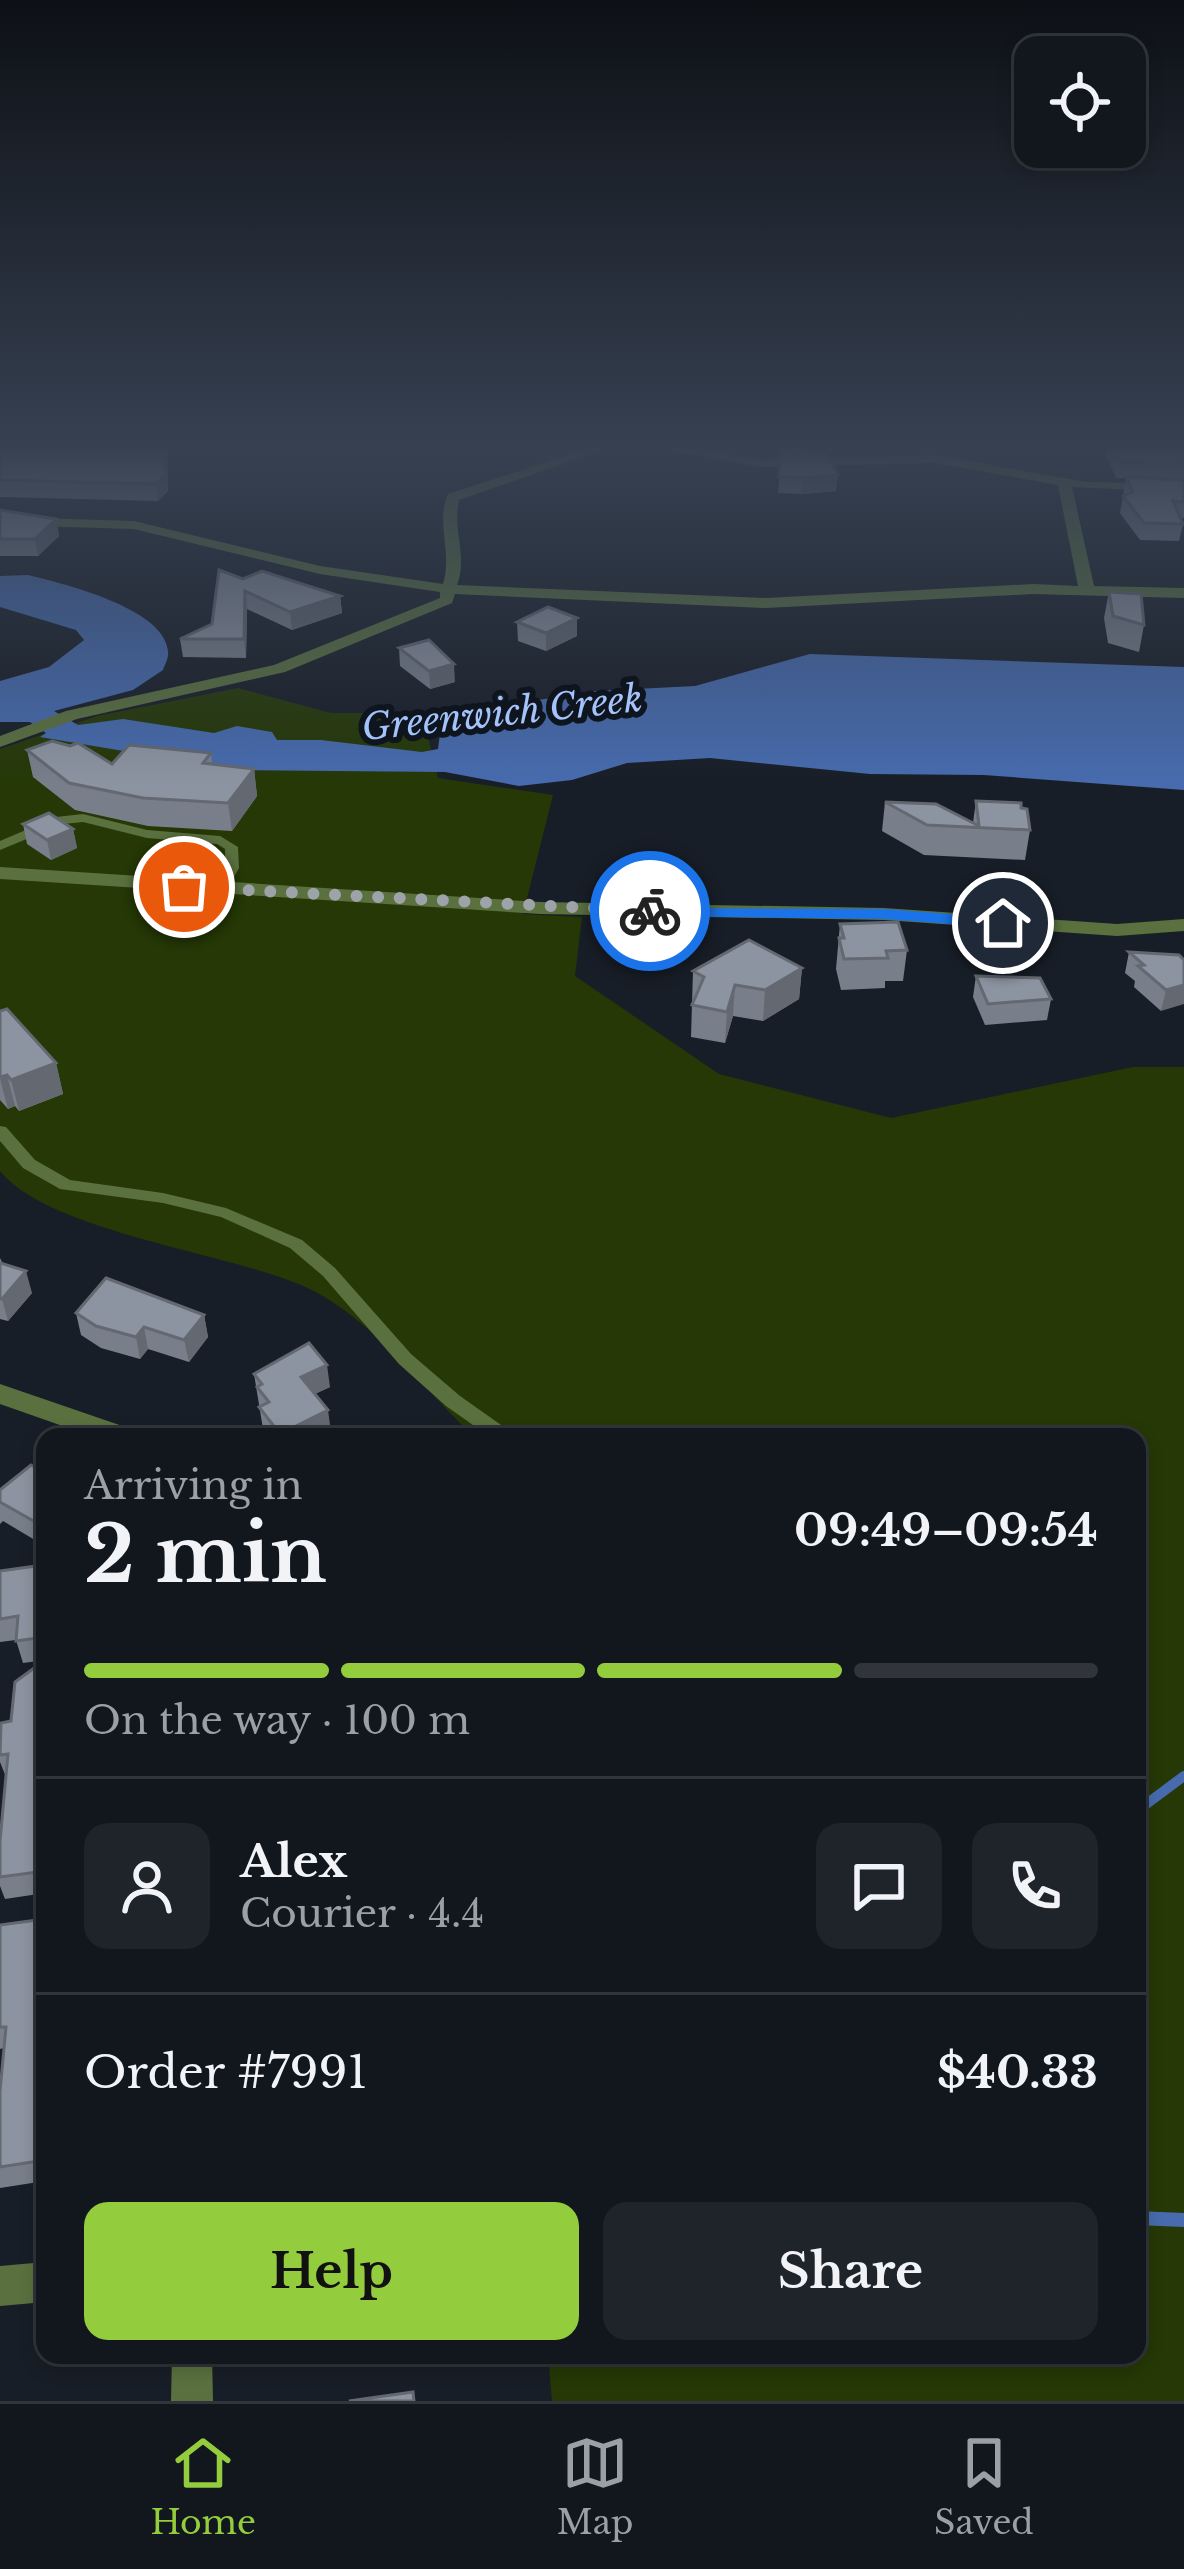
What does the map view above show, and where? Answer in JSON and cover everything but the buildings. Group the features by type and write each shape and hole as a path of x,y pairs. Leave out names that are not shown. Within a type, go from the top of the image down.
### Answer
{"street":[{"path":"284,561 448,589 766,603 1087,590 1184,592"},
{"path":"0,742 72,715 279,669 447,601 457,561"},
{"path":"1081,561 1087,590"},
{"path":"0,873 586,909 884,914 1082,929 1184,925"},
{"path":"0,1394 98,1428"},
{"path":"0,2286 36,2283"},
{"path":"191,2364 192,2401"}],"lane":[{"path":"0,846 61,820 83,818 147,835 220,840 231,847 233,856 220,890"},
{"path":"0,1132 28,1164 66,1185 163,1198 226,1213 296,1244 329,1272 405,1359 491,1428"}],"green space":[{"path":"238,688 331,713 422,713 438,778 553,795 523,914 582,917 575,976 719,1074 891,1118 1133,1067 1184,1067 1184,2401 552,2401 549,2364 1146,2364 1146,1428 465,1428 370,1331 325,1297 269,1273 97,1225 24,1192 0,1171 0,749 97,716"}],"water":[{"name":"Greenwich Creek","path":"28,575 131,610 150,622 168,651 163,670 133,690 54,711 78,725 123,719 214,733 237,726 272,732 277,740 321,740 422,752 438,749 442,718 467,705 500,706 596,691 695,686 810,654 1184,667 1184,790 984,775 870,774 710,758 627,763 572,780 519,786 445,772 237,770 40,737 46,733 30,722 0,722 0,681 49,667 84,640 76,630 0,607 0,576"}],"waterway":[{"path":"1146,1804 1184,1776"},
{"path":"1146,2218 1184,2220"}],"way so far":[{"path":"184,887 650,911"}],"route":[{"path":"650,911 884,914 1003,923"}]}
